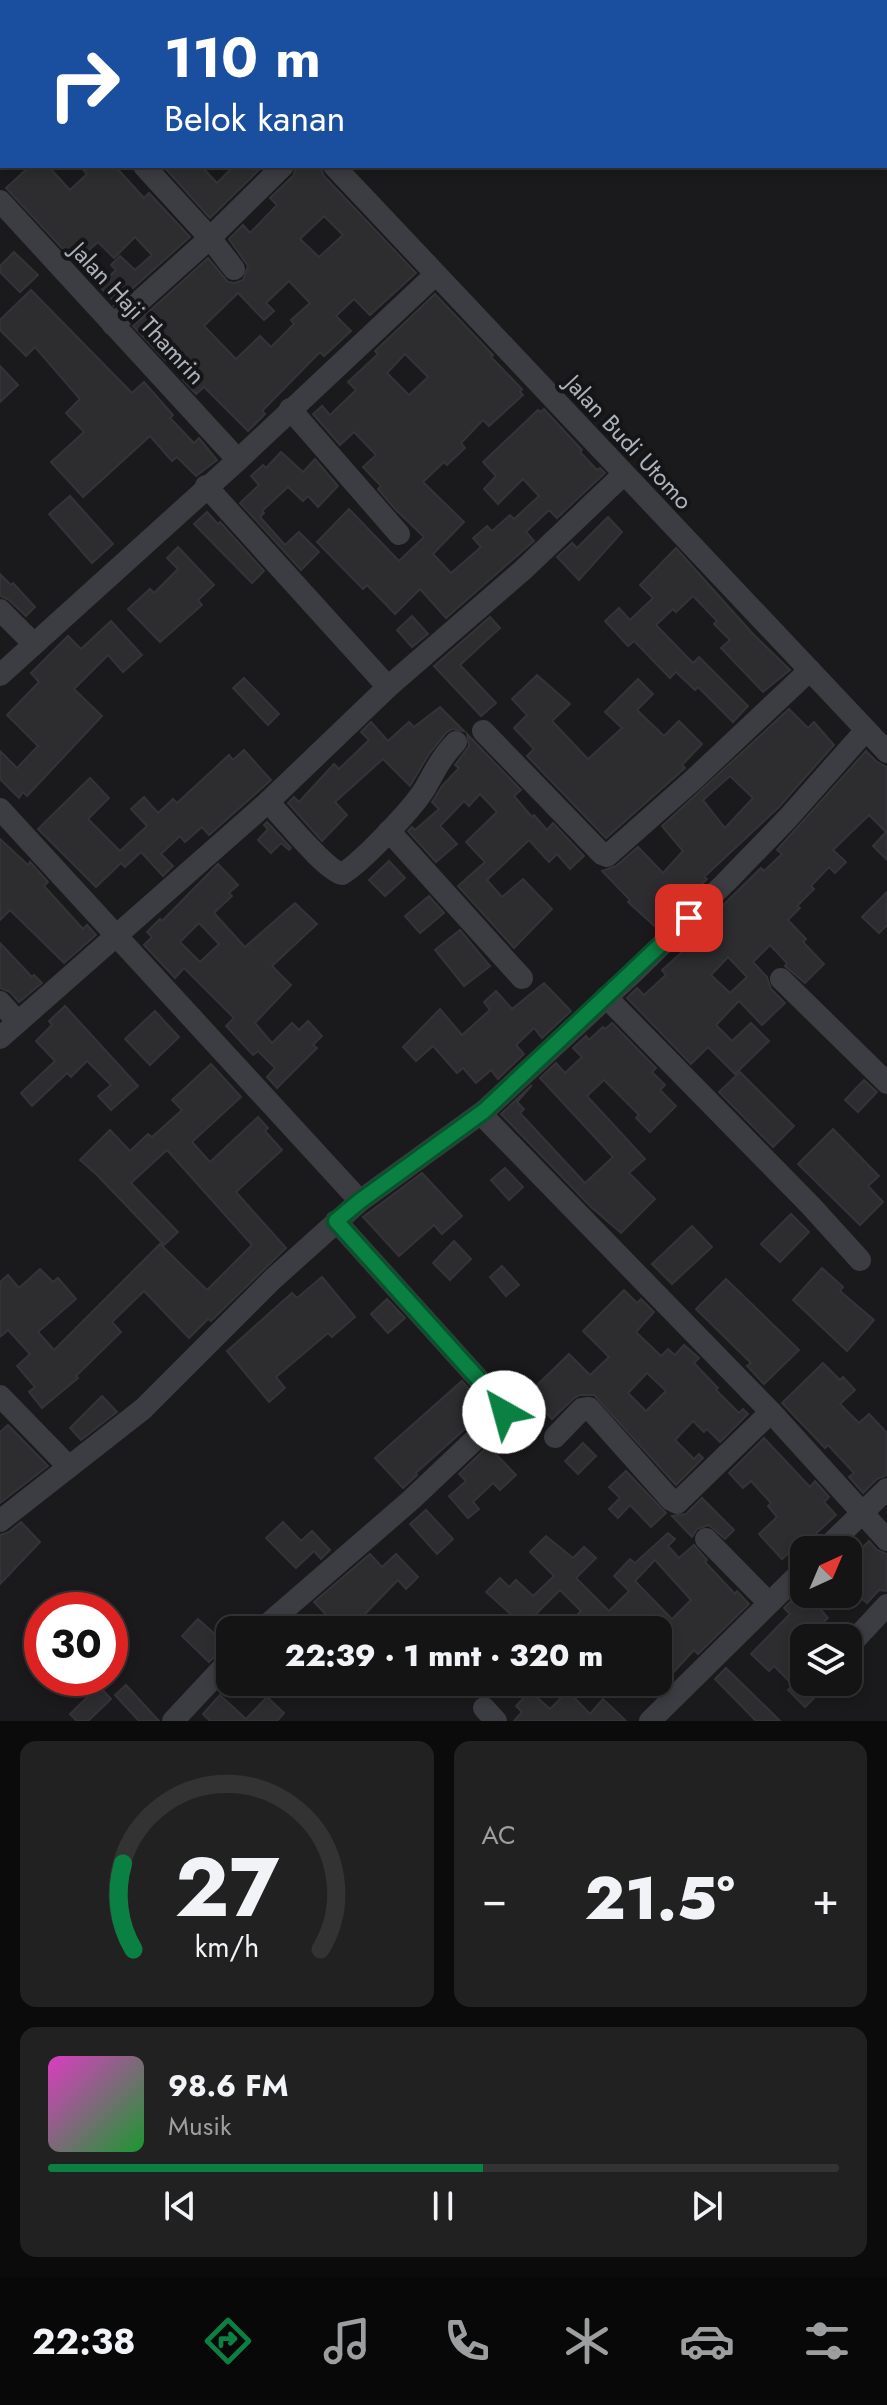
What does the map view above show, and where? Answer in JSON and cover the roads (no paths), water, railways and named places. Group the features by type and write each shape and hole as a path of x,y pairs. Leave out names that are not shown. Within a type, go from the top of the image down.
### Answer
{"street":[{"path":"146,168 234,269"},
{"path":"113,325 210,238 281,168"},
{"name":"Jalan Budi Utomo","path":"336,168 887,752"},
{"name":"Jalan Haji Thamrin","path":"0,201 238,460"},
{"path":"0,675 238,460 435,275"},
{"path":"290,409 399,534"},
{"path":"0,1038 268,802 388,687 523,570 624,474"},
{"path":"206,486 388,687"},
{"path":"0,610 34,644"},
{"path":"483,731 607,856 810,670"},
{"path":"0,1521 143,1409 273,1279 336,1221 481,1114 726,882 866,730"},
{"path":"268,802 339,874 346,872 389,831 428,784 439,761 456,742"},
{"path":"0,809 360,1201"},
{"path":"389,831 522,978"},
{"path":"781,979 887,1083"},
{"path":"606,997 860,1260"},
{"path":"0,1002 18,1022"},
{"path":"481,1114 771,1412 887,1540"},
{"path":"277,1616 411,1500 504,1412 501,1404 336,1221"},
{"path":"0,1396 69,1467"},
{"path":"555,1437 582,1409 589,1408 677,1503 771,1412"},
{"path":"838,1536 887,1489"},
{"path":"706,1539 769,1603"},
{"path":"650,1721 790,1583"},
{"path":"862,1632 887,1605"},
{"path":"173,1721 216,1675"}]}
